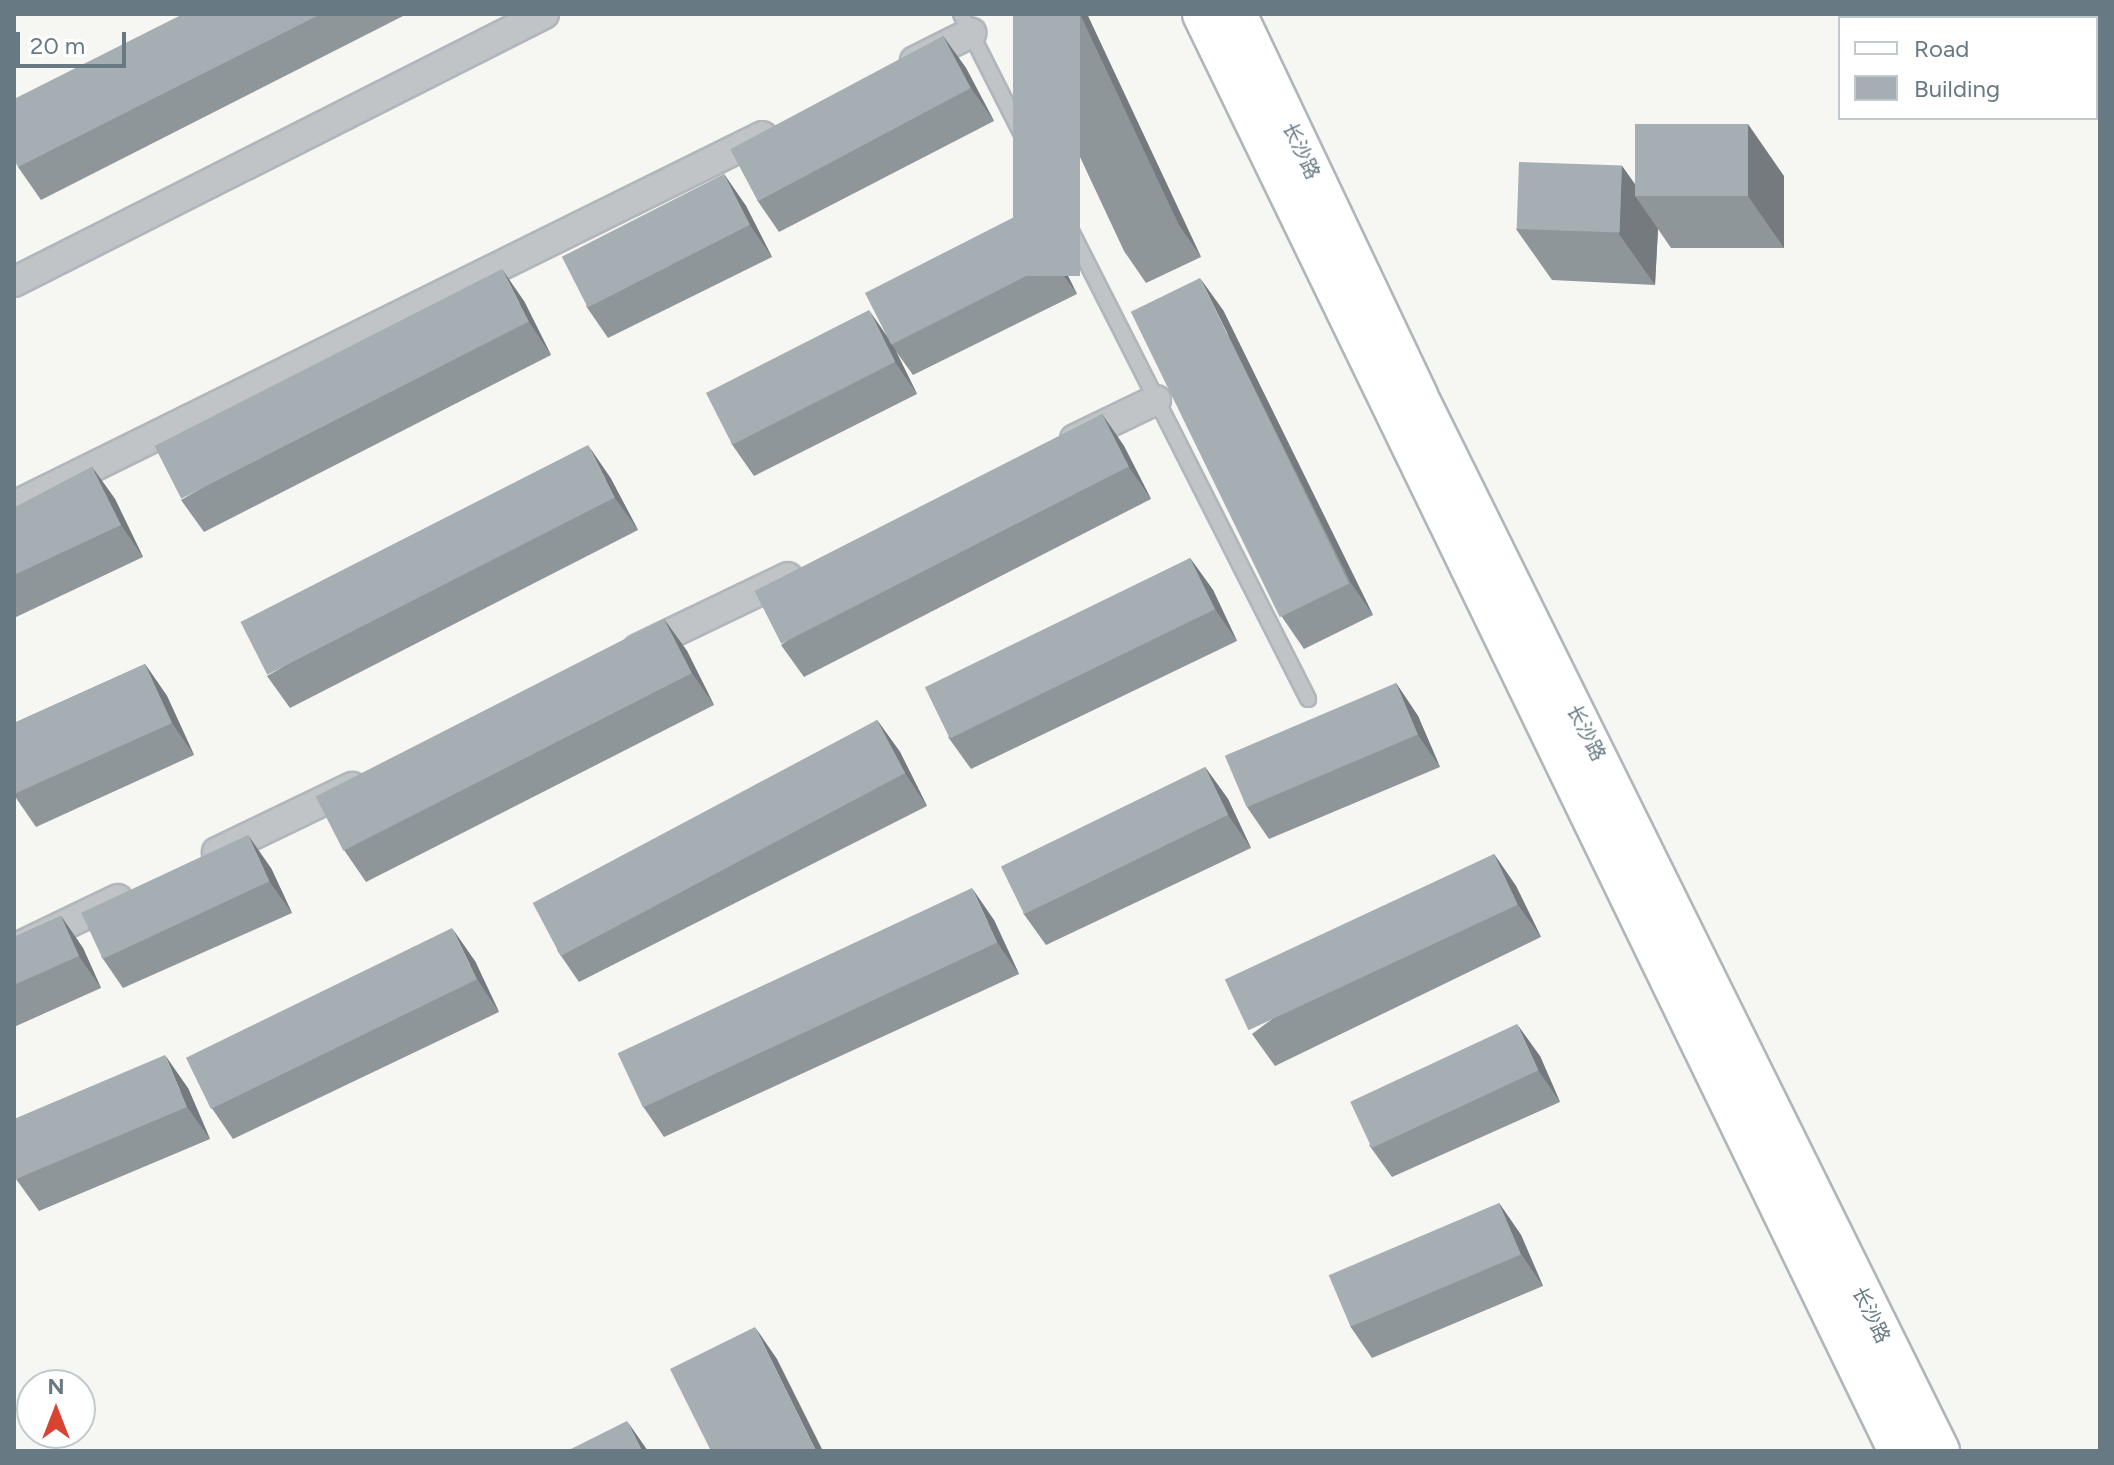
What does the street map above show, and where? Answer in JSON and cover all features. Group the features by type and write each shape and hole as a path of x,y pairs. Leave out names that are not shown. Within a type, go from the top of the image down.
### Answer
{"street":[{"path":"14,282 544,14"},
{"name":"长沙路","path":"1203,14 1899,1451"},
{"name":"长沙路","path":"1236,14 1417,396 1939,1451"},
{"path":"885,75 966,24"},
{"path":"14,506 785,125"},
{"path":"1056,448 1156,400"},
{"path":"614,661 814,565"},
{"path":"185,867 371,778"},
{"path":"14,949 143,887"}],"lane":[{"path":"966,24 1308,699"}],"building":[{"path":"183,14 321,14 18,167 14,159 14,99"},
{"path":"1013,14 1080,14 1080,276 1013,276"},
{"path":"2100,14 2100,80 2098,16 1839,16"},
{"path":"943,36 971,88 758,201 730,149"},
{"path":"1635,124 1748,124 1748,196 1635,196"},
{"path":"1519,162 1622,166 1620,233 1517,229"},
{"path":"724,174 750,225 588,307 562,257"},
{"path":"1028,210 1054,262 891,345 865,293"},
{"path":"502,269 529,322 181,499 155,446"},
{"path":"1200,278 1349,584 1280,617 1131,312"},
{"path":"869,310 895,362 732,445 706,393"},
{"path":"1102,414 1129,467 781,644 755,591"},
{"path":"588,445 615,498 267,675 241,622"},
{"path":"92,467 121,525 14,575 14,508"},
{"path":"1190,558 1215,609 950,739 925,687"},
{"path":"664,619 692,673 343,851 316,797"},
{"path":"145,664 172,723 14,794 14,723"},
{"path":"1396,683 1418,735 1247,807 1225,756"},
{"path":"877,720 905,773 561,956 533,903"},
{"path":"1205,767 1228,815 1024,914 1001,867"},
{"path":"248,835 270,881 103,959 81,913"},
{"path":"1494,854 1518,905 1248,1030 1225,980"},
{"path":"972,888 997,942 643,1108 618,1053"},
{"path":"61,916 79,956 14,985 14,937"},
{"path":"452,928 477,979 211,1109 186,1058"},
{"path":"1517,1024 1539,1070 1372,1148 1350,1102"},
{"path":"165,1055 187,1107 16,1179 14,1119"},
{"path":"1499,1203 1521,1255 1351,1327 1329,1275"},
{"path":"755,1327 816,1451 711,1451 670,1369"},
{"path":"627,1421 642,1451 567,1451"}]}
